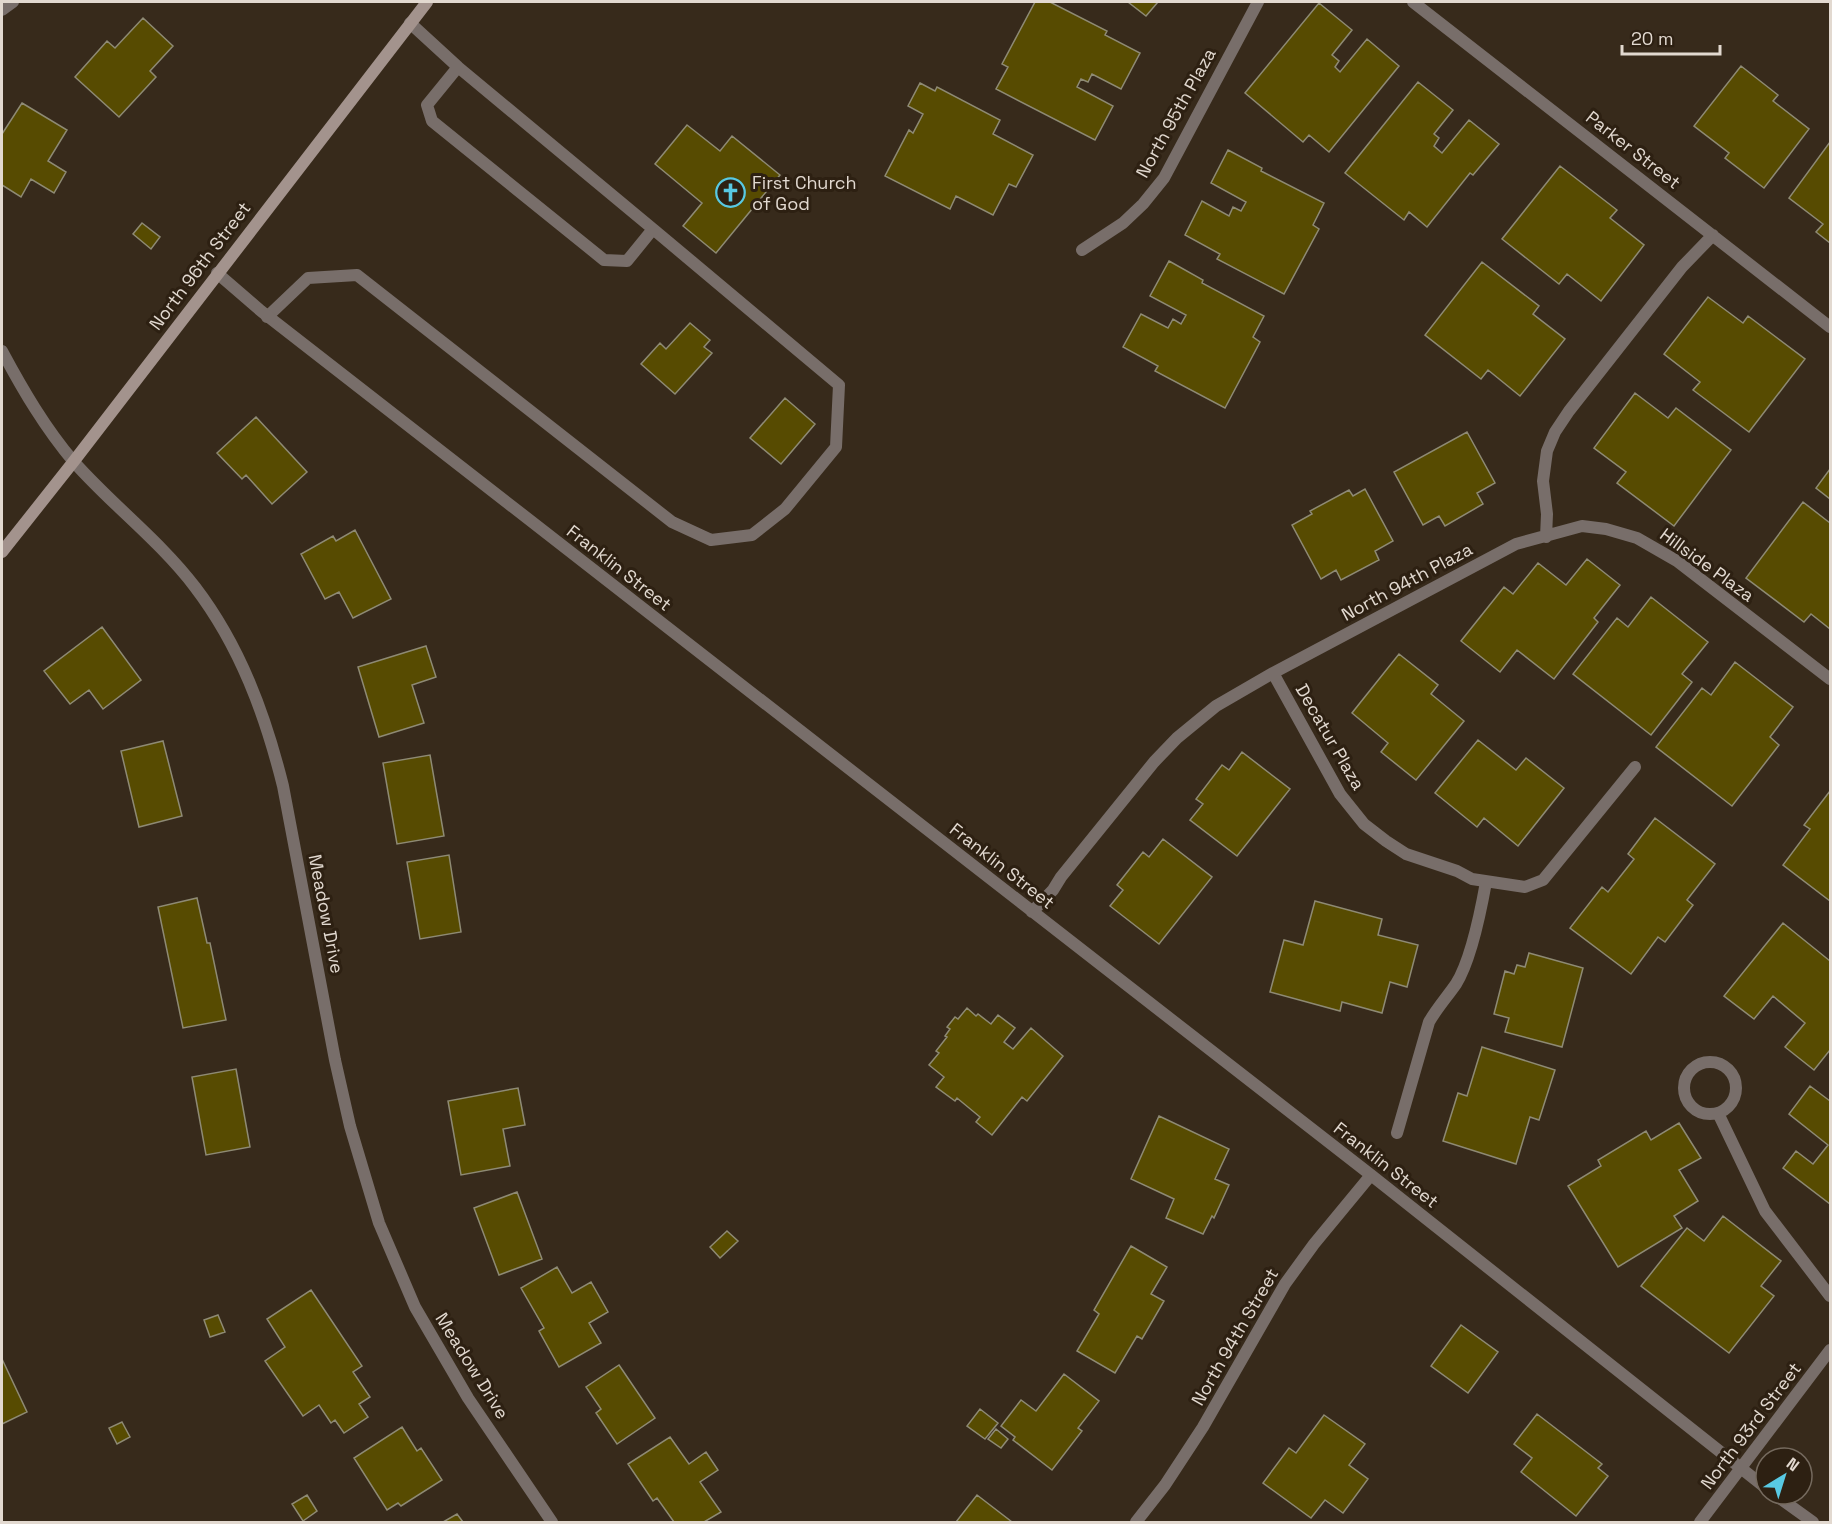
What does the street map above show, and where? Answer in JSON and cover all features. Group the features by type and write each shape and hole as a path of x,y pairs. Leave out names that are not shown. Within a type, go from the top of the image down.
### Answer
{"street":[{"path":"2,10 13,2"},
{"name":"North 96th Street","path":"2,552 74,462 427,2"},
{"name":"North 95th Plaza","path":"1082,250 1123,223 1143,204 1164,178 1258,2"},
{"name":"Parker Street","path":"1413,2 1830,327"},
{"path":"267,317 308,278 357,275 672,522 711,540 752,535 785,509 836,447 838,385 458,67 410,23"},
{"path":"458,67 427,105 432,121 604,260 627,261 653,229"},
{"path":"1545,537 1546,514 1543,481 1547,451 1555,432 1675,276 1713,235"},
{"name":"Franklin Street","path":"217,273 267,317 1371,1175 1754,1479"},
{"name":"Meadow Drive","path":"2,351 30,404 74,462 162,548 195,588 230,640 257,698 272,741 283,786 334,1060 350,1126 379,1223 415,1307 468,1398 552,1522"},
{"name":"Hillside Plaza","path":"1545,537 1582,526 1605,529 1637,538 1677,561 1830,679"},
{"name":"North 94th Plaza","path":"1032,912 1053,890 1154,762 1177,738 1216,706 1273,673 1516,544 1545,537"},
{"name":"Decatur Plaza","path":"1273,673 1340,794 1364,824 1386,842 1406,854 1457,871 1472,879 1525,887 1543,880 1635,766"},
{"path":"1397,1133 1429,1022 1457,983 1482,908 1486,882"},
{"path":"1712,1061 1722,1064 1735,1080 1736,1090 1733,1100 1727,1108 1718,1113 1707,1114 1698,1111 1689,1105 1684,1096 1686,1076 1692,1067 1702,1062 1712,1061"},
{"path":"1718,1113 1765,1211 1830,1296"},
{"name":"North 94th Street","path":"1136,1522 1165,1485 1203,1427 1285,1284 1314,1244 1371,1175"},
{"name":"North 93rd Street","path":"1700,1522 1830,1350"},
{"path":"1791,1506 1813,1522"}],"building":[{"path":"1035,2 1050,2 1107,31 1105,35 1140,53 1121,89 1092,74 1088,82 1081,79 1077,87 1113,106 1095,140 996,89 1008,67 1002,64"},
{"path":"1128,2 1158,2 1146,16"},
{"path":"1319,3 1352,30 1332,55 1339,61 1335,67 1340,72 1367,39 1399,66 1329,152 1309,135 1303,142 1245,93"},
{"path":"143,18 173,46 150,71 156,77 119,117 75,77 107,41 115,48"},
{"path":"1741,66 1778,95 1773,101 1809,129 1764,188 1725,158 1729,153 1694,126"},
{"path":"1418,82 1453,110 1434,134 1439,138 1434,146 1442,153 1469,120 1499,144 1473,175 1470,173 1427,227 1409,212 1404,220 1345,173"},
{"path":"920,83 935,91 937,87 1000,120 993,134 1033,155 1016,187 1009,184 993,215 956,196 950,209 885,176 909,130 913,133 923,114 908,106"},
{"path":"22,103 67,130 48,161 66,172 54,193 31,179 21,197 2,185 2,134"},
{"path":"687,125 720,151 732,136 780,175 716,253 683,226 702,203 655,164"},
{"path":"1830,142 1830,243 1816,232 1823,224 1789,198"},
{"path":"1228,150 1262,168 1261,171 1324,203 1313,225 1319,229 1284,294 1217,259 1220,254 1185,235 1202,201 1229,216 1233,207 1241,211 1246,202 1211,183"},
{"path":"1560,166 1617,210 1610,218 1644,245 1601,301 1567,274 1559,284 1502,239"},
{"path":"142,223 160,237 151,249 133,234"},
{"path":"1169,261 1203,280 1202,283 1264,316 1253,337 1260,342 1225,408 1155,371 1158,366 1123,347 1141,314 1168,328 1173,319 1181,324 1186,315 1150,296"},
{"path":"1482,262 1539,306 1533,314 1565,339 1520,396 1488,370 1481,379 1425,335"},
{"path":"1708,297 1743,323 1748,316 1805,359 1749,432 1693,390 1700,382 1664,354"},
{"path":"690,323 710,340 704,347 712,353 675,394 641,364 660,343 666,349"},
{"path":"1635,393 1668,418 1676,408 1731,450 1674,526 1617,483 1626,472 1594,448"},
{"path":"785,398 815,424 781,464 750,438"},
{"path":"256,417 307,472 272,504 246,475 242,479 217,453"},
{"path":"1467,432 1495,483 1477,493 1483,504 1445,526 1439,516 1423,525 1394,472"},
{"path":"1830,469 1830,499 1816,488"},
{"path":"1365,489 1393,541 1375,551 1379,560 1341,580 1336,570 1321,579 1292,525 1312,514 1310,511 1349,490 1353,496"},
{"path":"1803,502 1830,523 1830,629 1811,614 1804,622 1746,578"},
{"path":"355,530 391,599 353,618 339,592 325,599 301,554 333,536 336,541"},
{"path":"1587,559 1620,585 1594,618 1598,622 1554,679 1517,650 1500,672 1461,641 1504,587 1513,594 1538,563 1566,585"},
{"path":"1651,597 1708,642 1682,674 1692,682 1651,735 1573,674 1617,618 1628,627"},
{"path":"102,627 141,680 103,709 89,690 70,704 44,671"},
{"path":"426,646 436,677 412,685 424,723 379,737 358,667"},
{"path":"1399,654 1438,685 1431,694 1464,721 1416,780 1381,752 1388,743 1352,713"},
{"path":"1735,662 1793,707 1770,737 1779,745 1732,806 1656,747 1702,688 1711,695"},
{"path":"1478,740 1516,770 1526,758 1564,788 1518,846 1484,818 1477,827 1435,793"},
{"path":"163,741 182,816 139,827 121,751"},
{"path":"1242,752 1290,789 1237,856 1190,820 1203,804 1196,799 1222,765 1229,770"},
{"path":"430,755 444,836 397,844 383,763"},
{"path":"1830,791 1830,901 1783,865 1810,829 1804,825"},
{"path":"1655,818 1715,864 1687,900 1693,905 1665,942 1658,937 1631,974 1570,928 1602,887 1608,892 1634,859 1628,854"},
{"path":"1163,839 1212,877 1159,944 1110,906 1123,890 1117,885 1143,852 1149,857"},
{"path":"449,855 461,932 420,939 407,862"},
{"path":"197,898 207,943 210,943 226,1020 183,1028 158,907"},
{"path":"1315,901 1382,919 1378,935 1418,945 1407,987 1390,982 1382,1013 1342,1002 1340,1011 1270,992 1284,940 1303,945"},
{"path":"1783,923 1830,961 1830,1050 1814,1070 1785,1047 1805,1023 1773,996 1754,1019 1724,996"},
{"path":"1529,953 1583,968 1562,1047 1505,1032 1509,1018 1494,1014 1505,971 1514,974 1517,965 1525,967"},
{"path":"967,1008 991,1024 998,1015 1015,1028 1004,1042 1013,1049 1031,1028 1063,1056 1027,1101 1022,1097 992,1135 976,1122 980,1117 957,1098 955,1101 936,1087 944,1077 929,1065 939,1053 936,1051 947,1037 945,1036 950,1029 947,1027"},
{"path":"1482,1047 1555,1070 1539,1120 1530,1117 1516,1164 1443,1141 1458,1093 1467,1096"},
{"path":"236,1069 250,1147 206,1155 192,1077"},
{"path":"1810,1086 1830,1101 1830,1204 1783,1168 1796,1151 1813,1164 1828,1145 1789,1114"},
{"path":"518,1088 525,1125 503,1129 510,1166 461,1175 448,1101"},
{"path":"1159,1116 1229,1149 1215,1179 1229,1185 1214,1218 1212,1216 1203,1234 1166,1218 1174,1199 1131,1179"},
{"path":"1679,1123 1701,1158 1679,1170 1698,1201 1674,1216 1682,1228 1618,1267 1568,1186 1601,1166 1598,1160 1646,1131 1651,1140"},
{"path":"517,1192 542,1259 499,1275 474,1208"},
{"path":"1723,1216 1781,1261 1761,1286 1774,1296 1729,1353 1641,1286 1687,1228 1704,1241"},
{"path":"727,1231 738,1241 720,1258 710,1247"},
{"path":"1131,1246 1167,1267 1151,1294 1164,1301 1142,1339 1137,1336 1115,1373 1077,1351 1099,1314 1094,1310"},
{"path":"557,1267 572,1293 591,1282 608,1312 589,1323 601,1343 559,1367 539,1331 544,1328 521,1288"},
{"path":"311,1290 362,1366 353,1372 370,1397 359,1404 368,1417 344,1433 335,1420 331,1423 319,1405 303,1416 265,1361 285,1347 267,1319"},
{"path":"218,1315 225,1332 210,1337 204,1320"},
{"path":"1461,1325 1498,1352 1468,1393 1431,1366"},
{"path":"2,1359 27,1412 2,1424"},
{"path":"619,1365 655,1418 617,1444 596,1413 601,1409 586,1387"},
{"path":"1064,1374 1099,1401 1078,1428 1082,1431 1052,1470 1013,1440 1015,1437 1001,1426 1021,1400 1036,1411"},
{"path":"980,1409 998,1423 985,1439 967,1426"},
{"path":"1537,1414 1602,1464 1598,1468 1608,1476 1576,1516 1521,1472 1532,1458 1514,1444"},
{"path":"1324,1415 1365,1444 1349,1465 1368,1479 1343,1513 1325,1500 1311,1518 1263,1483 1289,1448 1296,1453"},
{"path":"122,1422 130,1437 117,1444 109,1428"},
{"path":"402,1427 417,1451 421,1448 442,1480 401,1506 398,1503 387,1510 354,1458"},
{"path":"996,1429 1008,1439 1001,1448 988,1439"},
{"path":"670,1437 689,1464 706,1452 718,1470 700,1482 721,1512 704,1522 674,1522 657,1498 653,1501 628,1464"},
{"path":"307,1495 317,1511 303,1521 292,1504"},
{"path":"977,1495 1012,1522 956,1522"},
{"path":"457,1514 463,1522 443,1522"}],"place":[{"name":"First Church of God","path":"731,193"}]}
